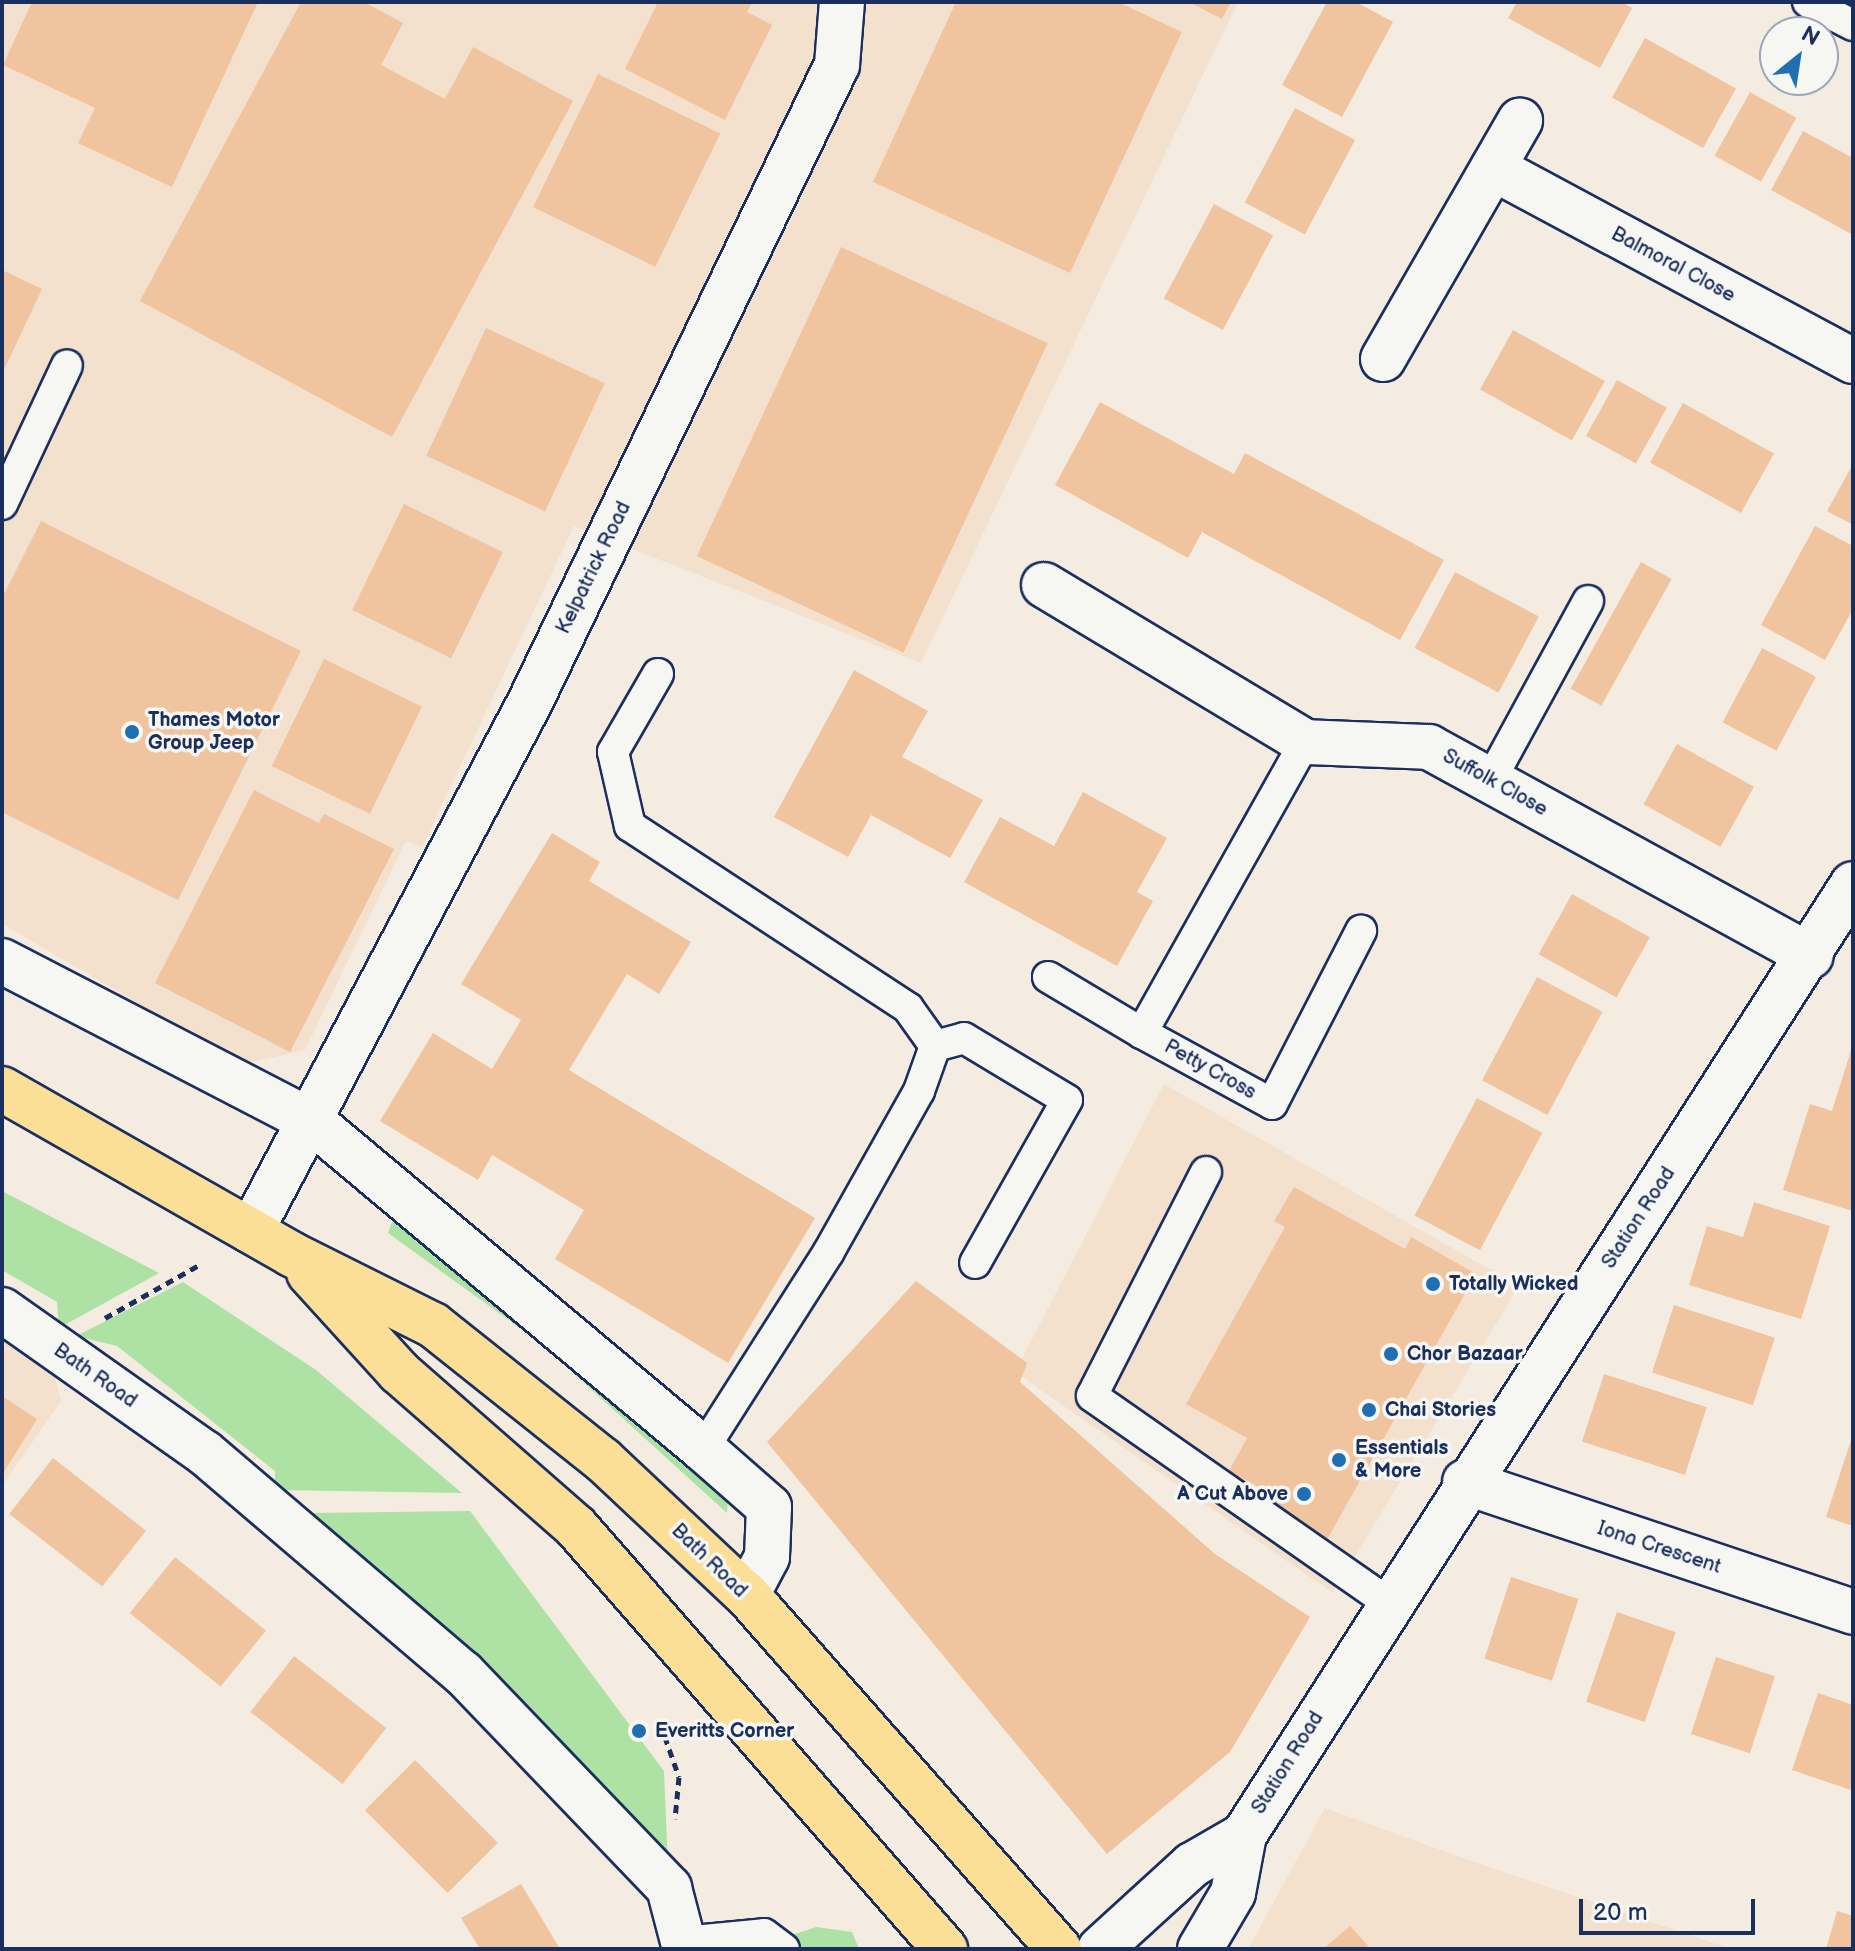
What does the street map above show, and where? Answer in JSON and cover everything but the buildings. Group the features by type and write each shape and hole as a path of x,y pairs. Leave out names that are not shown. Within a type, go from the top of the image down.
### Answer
{"main road":[{"name":"Bath Road","path":"2,1089 291,1254 433,1325 603,1460 747,1595 1059,1949"},
{"name":"Bath Road","path":"291,1254 399,1372 576,1527 945,1949"}],"street":[{"name":"Kelpatrick Road","path":"251,1231 314,1123 529,704 837,65 842,2"},
{"path":"1383,359 1520,121"},
{"name":"Balmoral Close","path":"1493,168 1853,361"},
{"name":"Suffolk Close","path":"1044,585 1305,742 1429,747 1811,956"},
{"name":"Station Road","path":"1200,1949 1233,1893 1244,1835 1387,1602 1811,956 1853,884"},
{"path":"2,961 314,1123 703,1449 769,1507 767,1557 747,1595"},
{"name":"Bath Road","path":"2,1310 205,1453 463,1673 669,1888 684,1946"},
{"name":"Iona Crescent","path":"1465,1482 1853,1612"},
{"name":"Station Road","path":"1100,1949 1192,1865 1244,1835"}],"lane":[{"path":"1808,2 1853,25"},
{"path":"2,504 67,365"},
{"path":"1490,781 1588,601"},
{"path":"658,674 613,752 630,826 908,1008 935,1046"},
{"name":"Petty Cross","path":"1305,742 1142,1033 1272,1104 1361,931"},
{"path":"1048,977 1142,1033"},
{"path":"935,1046 964,1038 1067,1100 975,1263"},
{"path":"703,1449 828,1253 919,1091 935,1046"},
{"path":"1206,1172 1092,1396 1387,1602"},
{"path":"684,1946 764,1934 784,1949"}],"path":[{"path":"61,1352 80,1331 251,1231"},
{"path":"660,1723 679,1777 669,1888"}],"shaded area":[{"path":"2,2 1238,2 921,663 574,526 422,847 406,841 305,1050 243,1064 2,924"},
{"path":"1164,1084 1519,1286 1333,1593 1015,1372"},
{"path":"2,1340 55,1377 61,1401 2,1486"},
{"path":"1325,1808 1463,1858 1731,1949 1248,1949"}],"green space":[{"path":"2,1191 159,1273 59,1328 57,1302 2,1270"},
{"path":"392,1222 597,1358 728,1495 727,1513 539,1342 388,1233"},
{"path":"183,1282 316,1370 462,1493 275,1490 275,1471 117,1346 76,1336"},
{"path":"470,1511 664,1771 668,1865 553,1734 308,1513"},
{"path":"816,1927 852,1932 859,1949 751,1949"}],"place":[{"name":"Thames Motor Group Jeep","path":"132,732"},
{"name":"Totally Wicked","path":"1433,1284"},
{"name":"Chor Bazaar","path":"1391,1354"},
{"name":"Chai Stories","path":"1369,1410"},
{"name":"Essentials & More","path":"1339,1460"},
{"name":"A Cut Above","path":"1304,1494"},
{"name":"Everitts Corner","path":"639,1731"}]}
